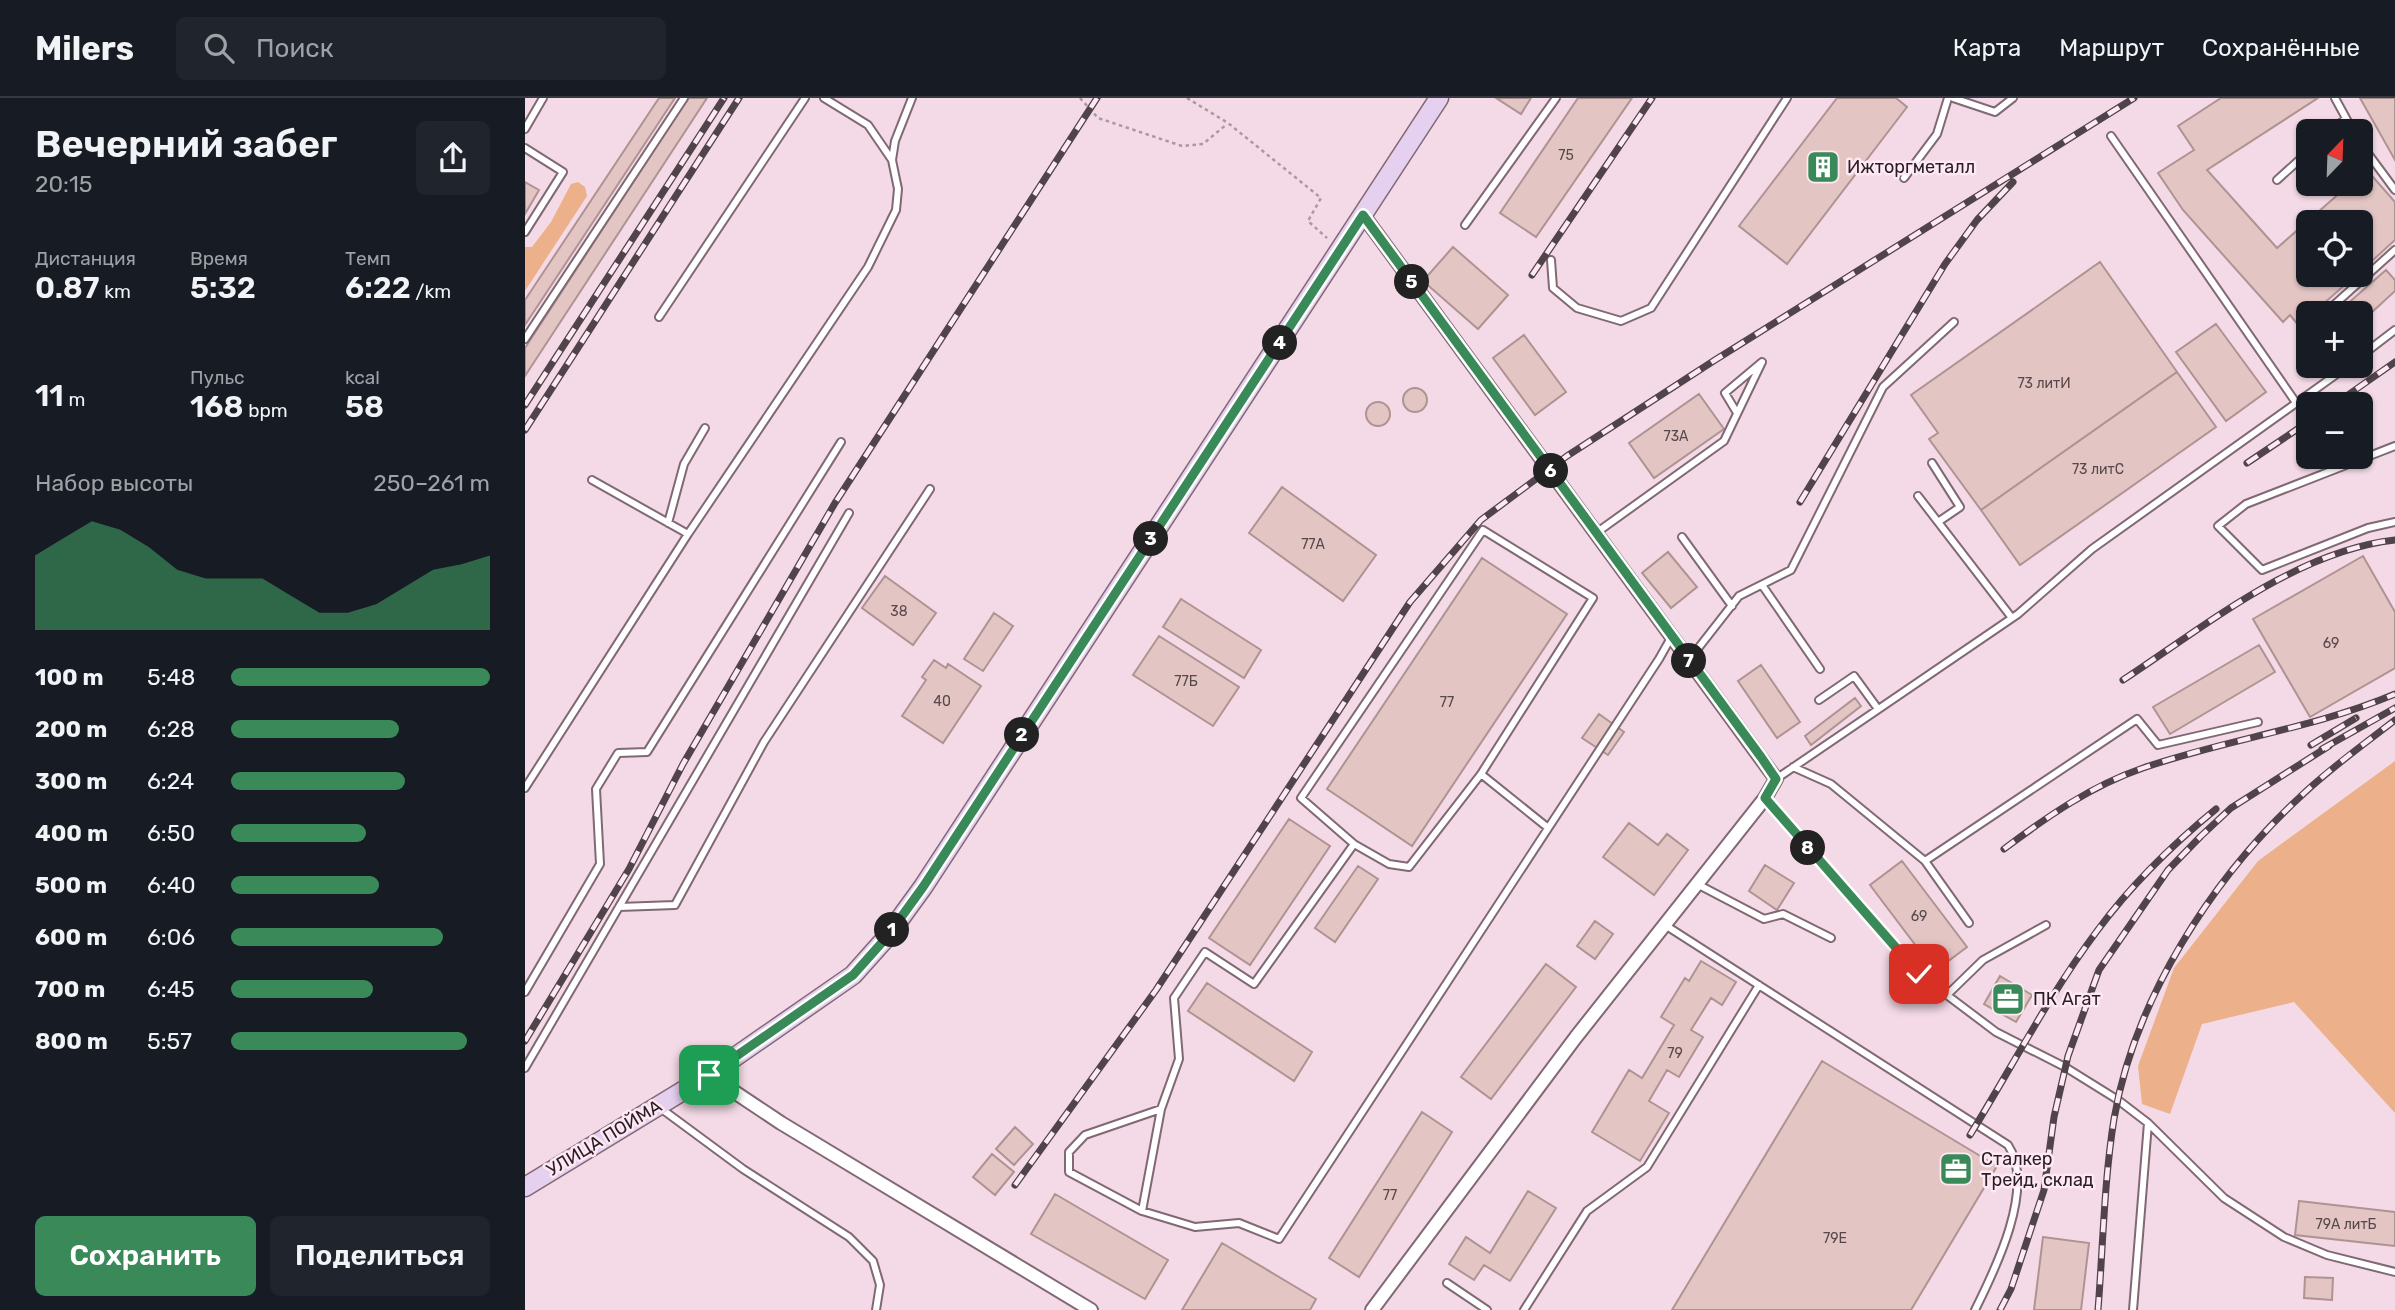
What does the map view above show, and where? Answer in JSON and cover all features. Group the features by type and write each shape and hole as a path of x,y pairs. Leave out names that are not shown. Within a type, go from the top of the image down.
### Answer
{"main road":[{"name":"УЛИЦА ПОЙМА","path":"525,1187 709,1075 853,975 886,938 930,876 1439,98"}],"street":[{"path":"1363,215 1776,779 1765,798 1576,1037 1372,1310"},
{"path":"709,1075 781,1123 1091,1310"}],"lane":[{"path":"525,129 543,98"},
{"path":"525,339 684,98"},
{"path":"659,317 805,98"},
{"path":"824,98 869,125 892,160"},
{"path":"525,788 688,534 868,267 896,210 898,189 892,160 895,141 912,98"},
{"path":"1465,225 1556,98"},
{"path":"1551,260 1553,288 1577,308 1621,321 1651,308 1787,98"},
{"path":"1904,178 1937,134 1948,98"},
{"path":"1954,98 1995,112 2013,98"},
{"path":"2335,98 2346,118"},
{"path":"2111,136 2296,403"},
{"path":"525,148 563,172 525,232"},
{"path":"2373,160 2395,190"},
{"path":"2277,180 2296,163"},
{"path":"2338,301 2395,250"},
{"path":"1689,660 1739,596 1791,570 1883,387 1954,322"},
{"path":"2373,347 2395,330"},
{"path":"1596,533 1724,441 1762,362 1725,393 1737,413"},
{"path":"2313,392 2332,378"},
{"path":"1776,779 2012,618 2092,549 2296,405"},
{"path":"668,523 684,464 705,428"},
{"path":"525,992 600,864 596,789 618,753 647,752 841,442"},
{"path":"2395,446 2246,504 2218,526 2262,570 2368,528 2395,522"},
{"path":"1932,463 1960,507 1938,522"},
{"path":"592,480 688,534"},
{"path":"619,907 675,905 764,742 930,489"},
{"path":"1918,496 2012,618"},
{"path":"525,1068 849,513"},
{"path":"1483,530 1593,598 1481,774 1409,867 1389,864 1354,844 1301,798 1483,530"},
{"path":"1682,537 1732,606"},
{"path":"1762,585 1820,669"},
{"path":"1161,1109 1084,1135 1069,1152 1069,1172 1142,1211 1195,1227 1239,1223 1279,1239 1672,636"},
{"path":"1819,700 1854,676 1878,709"},
{"path":"1925,861 2137,719 2158,745 2258,722"},
{"path":"1793,767 1831,784 1925,861 1969,923"},
{"path":"1481,774 1547,827"},
{"path":"1765,798 1919,974 1996,1032 2066,1067 2148,1123 2224,1198 2284,1237 2327,1255 2395,1272"},
{"path":"1142,1211 1161,1109 1179,1059 1174,998 1205,952 1254,984 1354,844"},
{"path":"1697,884 1764,919 1783,914 1831,938"},
{"path":"1665,925 2008,1145 2018,1169 2017,1197 1989,1281 1975,1310"},
{"path":"1947,995 1983,960 2046,925"},
{"path":"1524,1310 1587,1211 1647,1167 1759,985"},
{"path":"658,1106 743,1169 849,1237 873,1261 880,1285 876,1310"},
{"path":"2133,1310 2148,1123"},
{"path":"1447,1283 1487,1310"}],"path":[{"path":"1080,98 1098,118 1182,146 1203,144 1228,123"},
{"path":"1187,98 1228,123 1321,198 1308,221 1340,250"}],"shaded area":[{"path":"578,182 585,187 587,196 525,291 525,247 532,247 551,222 571,184"},
{"path":"2395,761 2395,1113 2294,1002 2202,1024 2170,1114 2142,1104 2138,1066 2174,968 2258,861"}],"building":[{"path":"659,98 675,98 525,325 525,300"},
{"path":"688,98 707,98 525,376 525,348"},
{"path":"1496,98 1531,98 1521,114"},
{"path":"1578,98 1632,98 1536,237 1500,213"},
{"name":"Ижторгметалл","path":"1837,98 1896,98 1907,107 1787,264 1739,226"},
{"path":"2221,98 2318,98 2207,170 2277,248 2296,231 2296,287 2342,287 2327,301 2296,301 2296,322 2290,315 2283,322 2183,210 2158,173 2194,150 2178,126"},
{"path":"2360,98 2395,98 2395,160 2373,119"},
{"path":"2373,177 2395,202 2395,240 2373,260 2373,210 2320,210 2336,196 2373,196"},
{"path":"525,182 539,190 525,214"},
{"path":"1453,247 1508,295 1478,329 1423,281"},
{"path":"2100,262 2177,372 1981,510 1929,439 1938,433 1911,395"},
{"path":"2386,270 2395,280 2395,291 2373,311 2373,301 2351,301 2367,287 2373,287 2373,281"},
{"path":"2216,324 2266,392 2226,421 2176,352"},
{"path":"1524,335 1566,392 1535,415 1493,358"},
{"path":"2177,372 2216,427 2020,565 1981,510"},
{"path":"1415,388 1424,391 1427,400 1424,409 1415,412 1406,409 1403,400 1406,391"},
{"path":"1699,394 1724,429 1654,478 1629,443"},
{"path":"1378,402 1389,409 1390,414 1383,425 1378,426 1367,419 1366,414 1373,403"},
{"path":"1282,487 1376,555 1343,601 1249,533"},
{"path":"1668,552 1697,587 1671,608 1642,573"},
{"path":"2363,556 2395,612 2395,668 2310,717 2253,619"},
{"path":"1482,558 1567,614 1412,846 1327,789"},
{"path":"885,576 936,613 913,645 862,608"},
{"path":"1181,599 1261,650 1244,678 1163,627"},
{"path":"994,613 1013,626 983,671 964,659"},
{"path":"1159,636 1239,687 1213,726 1133,675"},
{"path":"2259,645 2275,672 2170,734 2153,707"},
{"path":"934,660 946,668 948,664 981,686 943,743 902,716 926,680 922,677"},
{"path":"1761,665 1800,722 1777,738 1738,681"},
{"path":"1855,698 1861,706 1811,745 1805,736"},
{"path":"1599,714 1624,732 1608,755 1582,738"},
{"path":"1289,819 1330,846 1250,965 1209,938"},
{"path":"1629,823 1658,845 1667,834 1688,850 1654,895 1603,857"},
{"path":"1902,861 1967,947 1935,971 1870,885"},
{"path":"1765,865 1794,883 1777,910 1749,891"},
{"path":"1358,866 1378,879 1335,942 1315,928"},
{"path":"1595,921 1613,934 1595,959 1577,946"},
{"path":"1701,961 1736,982 1722,1005 1711,998 1691,1030 1703,1037 1679,1077 1667,1070 1649,1101 1669,1113 1640,1161 1592,1132 1629,1070 1642,1078 1674,1025 1661,1017 1685,978 1689,981"},
{"path":"1546,964 1576,987 1491,1099 1461,1077"},
{"path":"2000,976 2032,995 2016,1022 1984,1004"},
{"path":"1207,983 1312,1052 1294,1081 1188,1011"},
{"path":"1822,1061 1997,1166 1911,1310 1672,1310"},
{"path":"1422,1112 1452,1132 1359,1277 1329,1258"},
{"path":"1015,1127 1033,1144 1014,1165 996,1149"},
{"path":"992,1154 1014,1172 995,1195 973,1177"},
{"path":"1528,1191 1556,1208 1510,1281 1484,1265 1474,1280 1449,1264 1466,1237 1490,1253"},
{"path":"1055,1194 1168,1260 1145,1299 1031,1234"},
{"path":"2299,1201 2395,1212 2395,1246 2295,1235"},
{"path":"2043,1237 2089,1243 2081,1310 2034,1310"},
{"path":"1222,1243 1316,1299 1310,1310 1182,1310"},
{"path":"2305,1277 2333,1278 2332,1300 2304,1298"}],"railway":[{"path":"525,405 724,98"},
{"path":"525,430 739,98"},
{"path":"525,1041 629,869 683,764 835,503 1097,98"},
{"path":"1532,275 1652,98"},
{"path":"1015,1185 1156,990 1410,602 1481,520 1567,456 1715,360 2134,98"},
{"path":"1800,502 1945,264 1977,220 2013,182"},
{"path":"2352,392 2395,362"},
{"path":"2247,463 2296,430"},
{"path":"2123,680 2219,615 2287,575 2358,547 2395,540"},
{"path":"2004,849 2071,803 2124,775 2206,749 2332,716 2395,694"},
{"path":"2322,749 2395,708"},
{"path":"2311,745 2356,718"},
{"path":"2098,1310 2114,1119 2124,1074 2158,986 2208,903 2268,829 2346,757 2395,720"},
{"path":"2000,1310 2011,1289 2044,1190 2054,1117 2068,1056 2099,970 2168,870 2201,836 2231,808 2329,746"},
{"path":"1970,1135 2047,1006 2097,931 2153,866 2216,809"}],"place":[{"name":"Ижторгметалл","path":"1823,167"},
{"name":"ПК Агат","path":"2008,999"},
{"name":"Сталкер Трейд, склад","path":"1956,1169"}],"route":[{"path":"709,1075 853,975 886,938 923,887 1363,215 1761,757 1776,779 1765,798 1919,974"}]}
